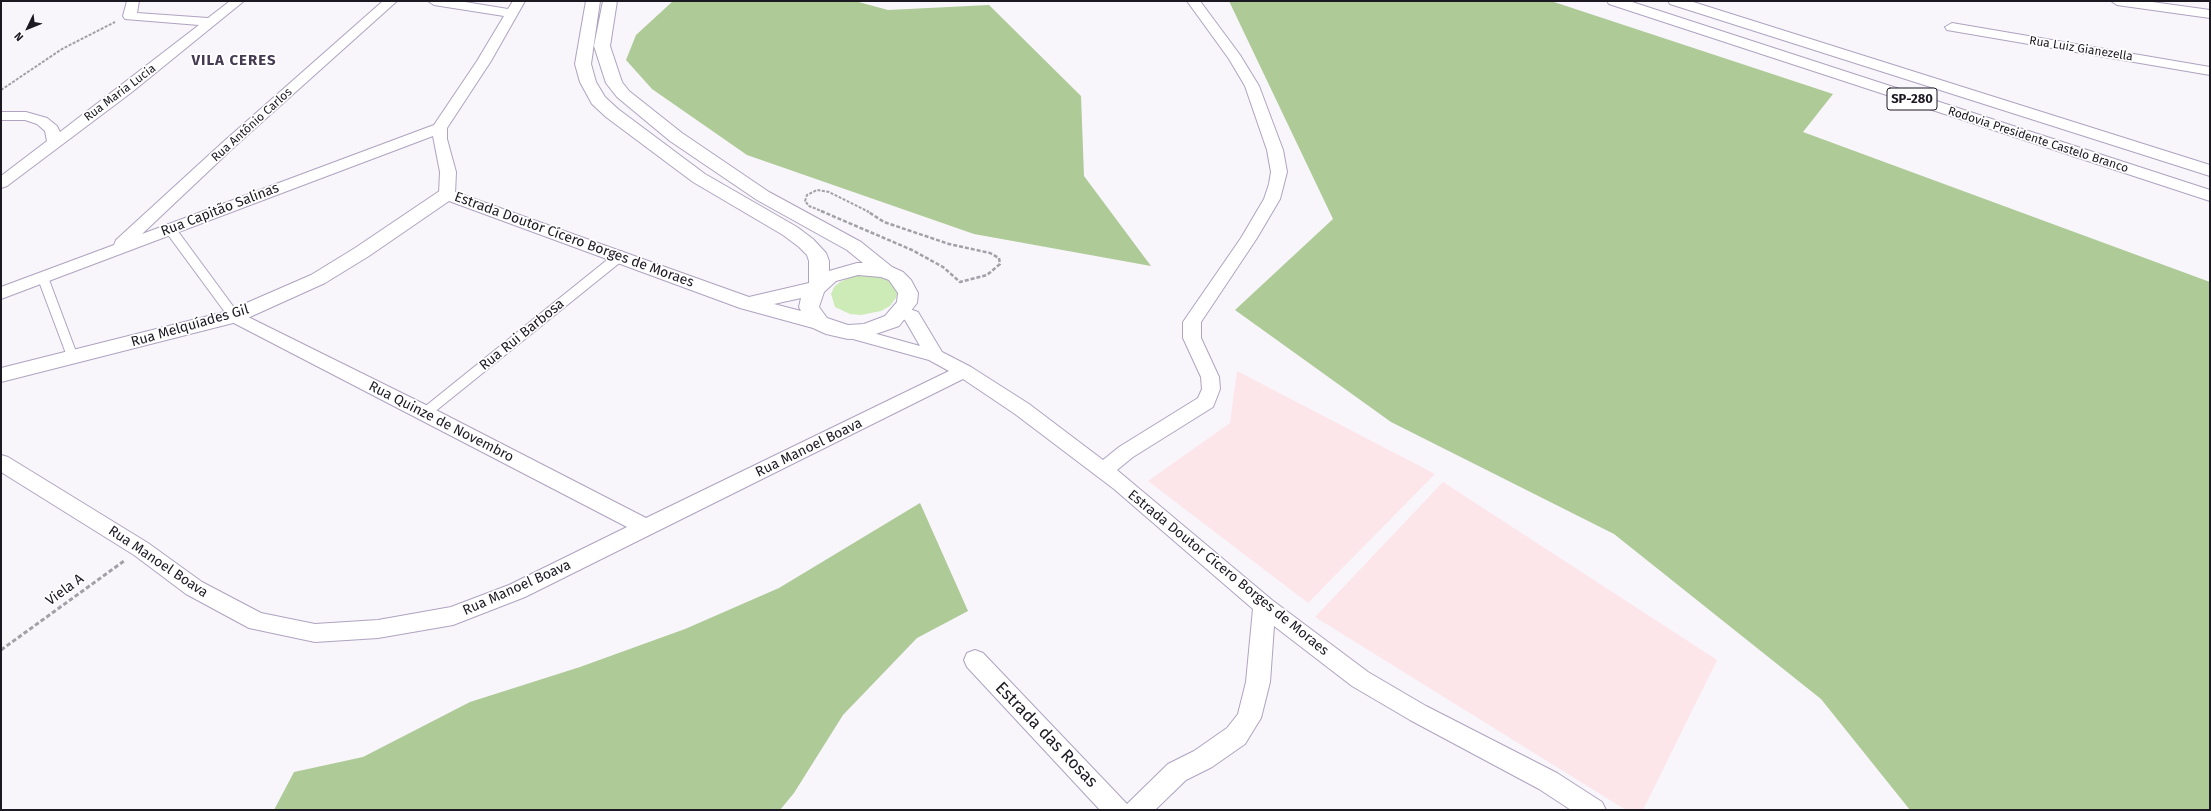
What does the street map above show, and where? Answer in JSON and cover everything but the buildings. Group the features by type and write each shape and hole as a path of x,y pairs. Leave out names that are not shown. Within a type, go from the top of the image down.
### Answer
{"main road":[{"path":"593,1 583,64 588,82 598,100 612,113 699,178 790,231 816,253 819,261 817,286 811,297 809,307 812,316 820,323 833,329 848,332 864,331 879,327 892,321 901,312 907,302 908,293 904,284 896,276 885,271 854,246 763,196 676,137 623,94 614,83 604,59 602,46 610,1"},
{"name":"Rodovia Presidente Castelo Branco","path":"1614,1 2210,196"},
{"name":"Rodovia Presidente Castelo Branco","path":"1675,1 2210,171"},
{"name":"Estrada Doutor Cícero Borges de Moraes","path":"447,194 747,303 820,323"},
{"name":"Rua Melquíades Gil","path":"1,375 234,316 318,279 362,252 447,194"},
{"path":"747,303 817,286 829,277 857,269 885,271"}],"street":[{"path":"133,1 130,16 210,22"},
{"name":"Rua Maria Lucia","path":"1,183 127,89 238,1"},
{"name":"Rua Antônio Carlos","path":"115,250 227,146 391,1"},
{"path":"434,1 511,13"},
{"path":"440,128 452,107 484,61 519,1"},
{"path":"1103,470 1126,452 1206,402 1210,389 1210,377 1192,338 1191,328 1198,312 1249,238 1272,199 1278,184 1279,172 1275,150 1267,124 1252,86 1235,58 1193,1"},
{"path":"2117,1 2210,14"},
{"name":"Rua Luiz Gianezella","path":"1952,28 2210,71"},
{"path":"1,116 26,116 42,121 52,129 55,142"},
{"name":"Rua Capitão Salinas","path":"1,294 440,128"},
{"name":"Estrada Doutor Cícero Borges de Moraes","path":"440,128 440,138 448,172 447,194"},
{"path":"901,312 912,316 935,356"},
{"name":"Rua Quinze de Novembro","path":"234,316 646,528"},
{"name":"Estrada Doutor Cícero Borges de Moraes","path":"848,332 935,356 964,371 1022,409 1103,470 1264,606 1360,680 1418,713 1548,781 1593,810"},
{"name":"Rua Manoel Boava","path":"1,462 141,549 194,588 257,621 315,633 378,629 453,616 517,592 964,371"},
{"path":"1137,810 1177,772 1203,759 1236,736 1249,718 1258,682 1264,606"},
{"name":"Estrada das Rosas","path":"975,660 1117,810"}],"lane":[{"path":"170,229 234,316"},
{"name":"Rua Rui Barbosa","path":"425,413 620,256"},
{"path":"43,278 73,358"}],"path":[{"path":"1,90 62,48 92,32 130,16"},
{"path":"817,190 829,192 884,222 949,244 990,253 999,258 1000,264 987,275 960,282 943,267 912,250 809,206 805,201 807,195 817,190"},
{"name":"Viela A","path":"1,650 141,549"}],"shaded area":[{"path":"1237,371 1435,474 1308,603 1148,481 1230,423"},
{"path":"1443,482 1717,660 1643,810 1626,810 1315,617"}],"green space":[{"path":"673,1 855,1 888,10 989,5 1081,96 1084,176 1151,266 974,234 747,155 652,89 626,60 636,35"},
{"path":"1229,1 1551,1 1833,94 1803,132 2210,282 2210,810 1910,810 1821,699 1614,534 1391,422 1235,310 1333,219"},
{"path":"860,273 890,278 898,291 896,298 890,306 881,311 861,315 850,314 835,307 831,294 834,287 840,282"},
{"path":"920,503 968,611 917,638 843,715 794,793 780,810 274,810 294,772 363,757 470,702 580,667 685,629 779,588"}],"district":[{"name":"VILA CERES","path":"234,61"}]}
